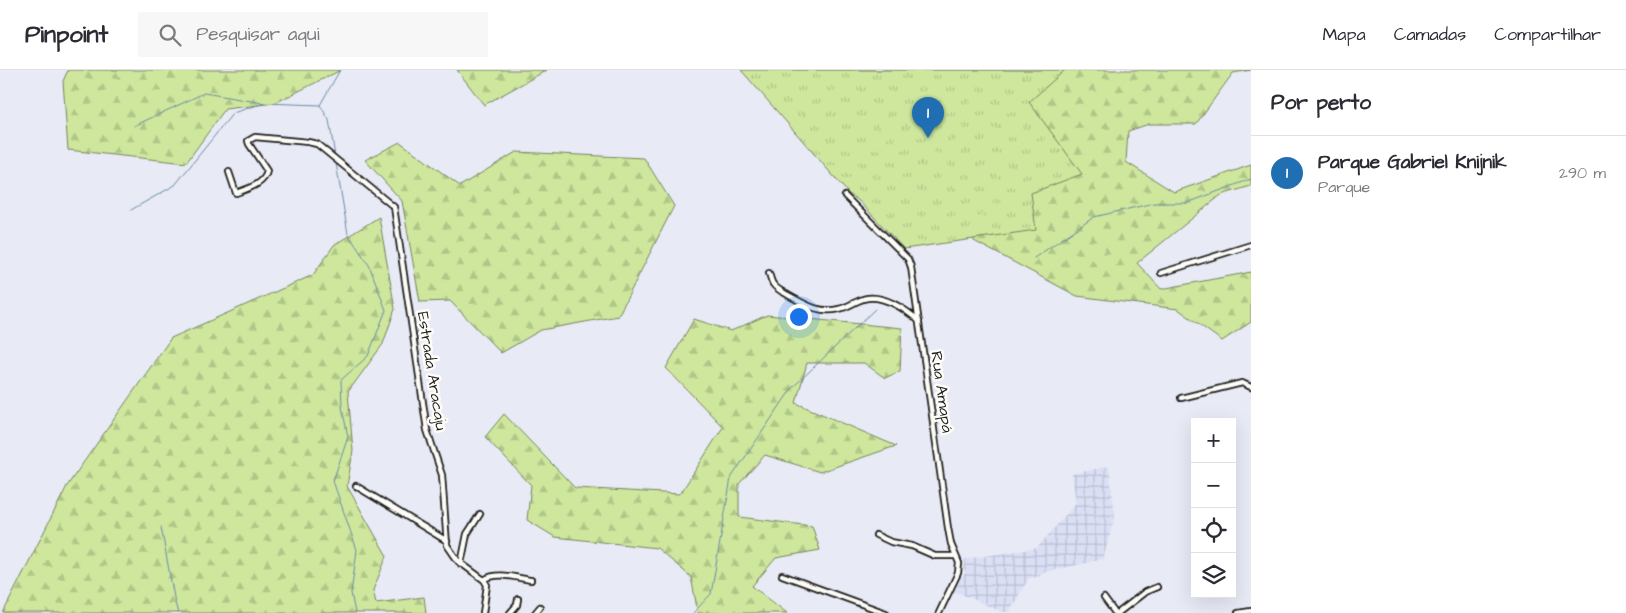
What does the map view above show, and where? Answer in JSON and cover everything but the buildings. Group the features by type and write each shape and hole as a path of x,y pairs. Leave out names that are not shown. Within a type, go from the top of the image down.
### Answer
{"street":[{"name":"Estrada Aracaju","path":"229,172 236,193 250,188 263,180 267,175 267,171 248,144 250,138 308,142 316,144 394,207 427,430 442,475 446,541 458,562 484,580"},
{"name":"Rua Amapá","path":"845,196 908,259 911,267 948,528 951,544 959,563 958,573 939,613"},
{"path":"1161,272 1251,245"},
{"path":"769,273 773,284 778,290 807,307 838,310 867,298 877,298 900,308 919,321"},
{"path":"1180,398 1241,383 1251,387"},
{"path":"356,486 446,541"},
{"path":"461,564 467,534 480,514"},
{"path":"876,535 891,542 912,546 935,556 956,556"},
{"path":"483,613 487,585 484,580 497,575 531,580"},
{"path":"782,575 886,613"},
{"path":"1104,598 1116,613 1145,592 1157,587"},
{"path":"510,613 517,605 518,599"},
{"path":"535,613 540,607"},
{"path":"1238,613 1251,611"}],"shaded area":[{"path":"1109,466 1115,517 1103,559 1042,573 1039,577 1029,578 1009,612 1002,612 955,591 961,576 963,577 966,572 964,570 965,559 1037,548 1076,503 1072,474"}],"green space":[{"path":"68,70 341,70 275,103 225,109 186,163 68,150 63,81"},
{"path":"457,70 547,70 484,105"},
{"path":"741,70 1065,70 1029,102 1082,174 1031,193 1036,230 904,249 859,201 849,194"},
{"path":"795,70 1251,70 1233,73 1196,124 1149,124 1128,131 1126,162 1174,192 1251,165 1251,186 1221,195 1137,263 1161,289 1251,272 1251,322 1222,341 1178,309 1077,296 974,241 960,193"},
{"path":"400,142 460,186 516,152 644,158 674,206 618,316 541,330 501,353 450,301 420,302 402,201 365,160"},
{"path":"379,217 395,309 383,344 348,392 353,451 347,486 387,556 373,590 376,603 424,597 426,613 3,613 67,486 171,338 313,275 334,245"},
{"path":"767,315 902,328 900,371 885,378 864,363 807,363 796,403 896,446 820,472 765,455 739,484 739,517 812,526 820,550 776,558 752,586 787,613 698,613 691,577 657,548 555,537 527,520 531,485 485,437 504,414 575,488 680,494 723,427 666,368 694,319 731,331"}],"waterway":[{"path":"335,156 329,120 320,105 340,70"},
{"path":"134,126 204,93 263,103"},
{"path":"131,210 175,185 233,113 264,103 320,105"},
{"path":"336,163 348,234 369,265 386,310 368,356 341,380 342,407 348,437 333,481 357,550 351,593 355,613"},
{"path":"1034,258 1094,217 1154,203 1187,203 1251,179"},
{"path":"693,613 711,594 731,478 792,388 875,309"},
{"path":"161,527 178,613"}],"place":[{"name":"Parque Gabriel Knijnik","path":"928,138"}]}
